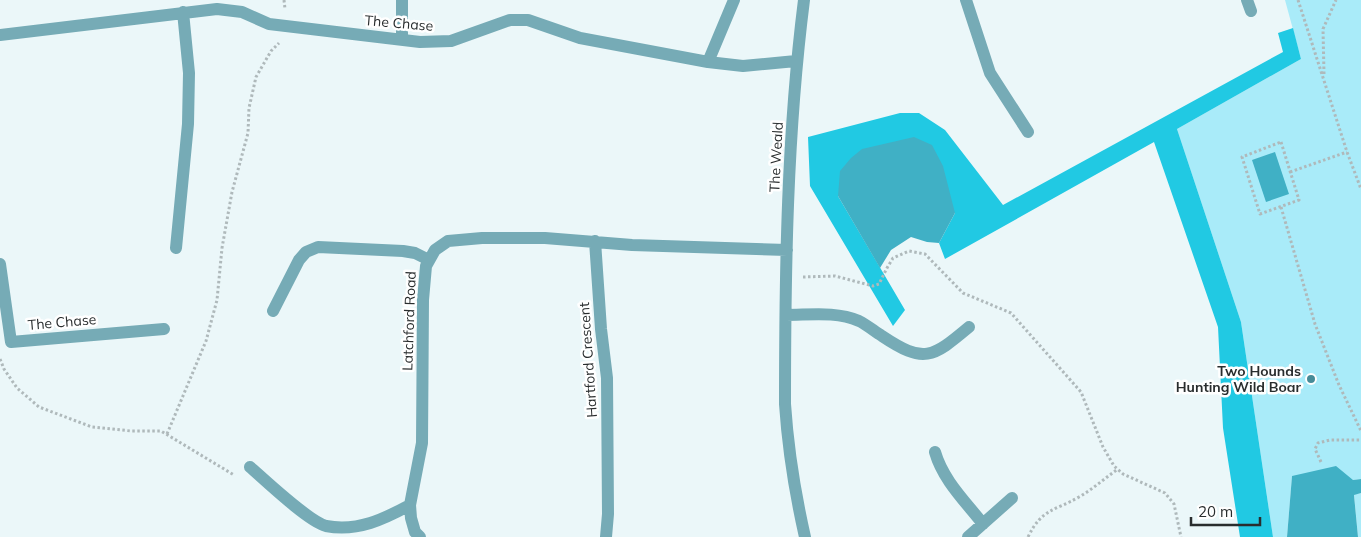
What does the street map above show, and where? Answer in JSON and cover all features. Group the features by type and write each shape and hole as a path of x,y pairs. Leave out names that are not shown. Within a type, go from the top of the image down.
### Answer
{"street":[{"path":"402,0 402,39"},
{"path":"708,62 734,0"},
{"name":"The Weald","path":"804,0 796,61 789,168 785,404 787,443 794,489 805,537"},
{"path":"966,0 990,73 1028,132"},
{"name":"The Chase","path":"0,35 183,12 203,5 242,12 269,24 420,42 451,41 510,20 528,20 580,38 708,62 743,66 796,61"},
{"path":"176,248 188,124 189,73 183,12"},
{"name":"Latchford Road","path":"410,505 422,443 423,300 426,266 435,250 448,241 490,238 544,238 632,245 787,250"},
{"name":"Hartford Crescent","path":"595,242 607,378 608,514 606,537"},
{"path":"273,310 299,260 306,252 318,247 403,251 415,253 429,260"},
{"name":"The Chase","path":"0,264 11,342 164,329"},
{"path":"786,315 836,314 860,322 893,344 914,354 927,355 942,349 969,327"},
{"path":"935,452 939,465 948,480 983,524"},
{"path":"250,468 302,512 325,526 355,527 364,525 382,520 410,505 415,532 420,537"},
{"path":"968,537 1012,498"}],"path":[{"path":"1298,0 1347,152 1361,189"},
{"path":"1324,77 1323,30 1336,0"},
{"path":"167,434 206,341 217,300 222,248 232,192 248,133 250,108 256,77 271,51 282,39 288,26"},
{"path":"1281,142 1299,200 1281,207 1260,214 1242,157 1281,142"},
{"path":"1290,172 1347,152"},
{"path":"1281,207 1315,324 1339,386 1361,431"},
{"path":"787,277 835,276 873,286 879,284 894,258 909,251 925,254 963,293 1011,312 1081,392 1103,446 1118,469 1123,474 1165,493 1174,504 1181,537"},
{"path":"0,359 4,369 18,388 39,407 92,427 131,431 161,431 236,476"},
{"path":"1321,462 1315,449 1318,443 1330,440 1361,440"},
{"path":"1028,537 1033,527 1049,510 1078,498 1118,469"}],"shaded area":[{"path":"1285,0 1361,0 1361,479 1292,476 1287,537 1273,537 1241,322 1177,129 1301,59"},
{"path":"1293,28 1301,59 1177,129 1241,322 1273,537 1240,537 1223,428 1218,327 1154,142 945,259 939,243 955,213 838,196 905,310 893,326 810,186 808,137 900,113 919,113 945,130 1003,205 1283,52 1278,33"},
{"path":"914,137 932,145 943,166 955,213 939,243 927,242 911,237 891,250 880,268 838,196 840,171 862,149"},
{"path":"1275,152 1289,194 1266,202 1252,160"},
{"path":"1336,466 1353,480 1361,479 1361,493 1354,495 1358,537 1287,537 1292,476"},
{"path":"1361,493 1361,537 1358,537 1354,494"}],"place":[{"name":"Two Hounds Hunting Wild Boar","path":"1311,379"}]}
